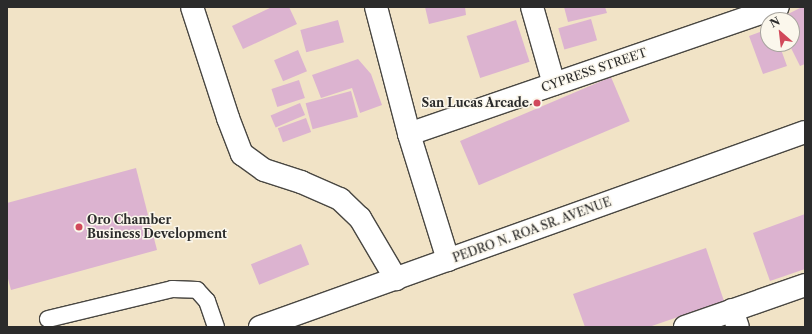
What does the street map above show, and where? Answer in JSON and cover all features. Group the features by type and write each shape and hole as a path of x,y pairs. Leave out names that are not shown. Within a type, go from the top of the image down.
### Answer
{"street":[{"path":"192,7 228,118 242,154 264,170 302,182 340,199 360,218 396,279"},
{"path":"376,7 410,134 448,260"},
{"path":"532,7 554,84"},
{"name":"CYPRESS STREET","path":"410,134 778,7"},
{"name":"PEDRO N. ROA SR. AVENUE","path":"260,327 805,132"},
{"path":"685,327 735,319 805,285"}],"lane":[{"path":"48,319 172,288 197,290 206,301 216,327"}],"building":[{"path":"272,7 289,7 297,24 243,49 232,26"},
{"path":"425,7 465,7 466,15 429,24"},
{"path":"564,7 605,7 607,13 568,22"},
{"path":"805,7 805,64 800,66 793,52 800,52 800,12 792,12"},
{"path":"591,19 597,40 564,50 558,28"},
{"path":"338,20 344,42 306,52 300,30"},
{"path":"516,20 530,62 480,78 467,36"},
{"path":"760,32 760,52 782,52 787,66 763,74 749,36"},
{"path":"298,50 307,71 283,81 274,60"},
{"path":"358,59 371,74 382,105 360,113 352,88 321,98 312,75"},
{"path":"611,77 630,121 479,185 460,141"},
{"path":"299,80 305,98 277,107 271,89"},
{"path":"351,91 358,117 313,129 306,103"},
{"path":"300,103 305,115 276,127 271,116"},
{"path":"306,118 311,132 283,142 278,128"},
{"name":"Oro Chamber Business Development","path":"136,168 157,250 11,290 7,275 7,203"},
{"path":"805,214 805,269 770,281 753,233"},
{"path":"301,244 309,264 259,285 251,264"},
{"path":"706,248 724,301 649,327 585,327 573,294"}],"place":[{"name":"San Lucas Arcade","path":"537,103"},
{"name":"Oro Chamber Business Development","path":"79,227"}]}
